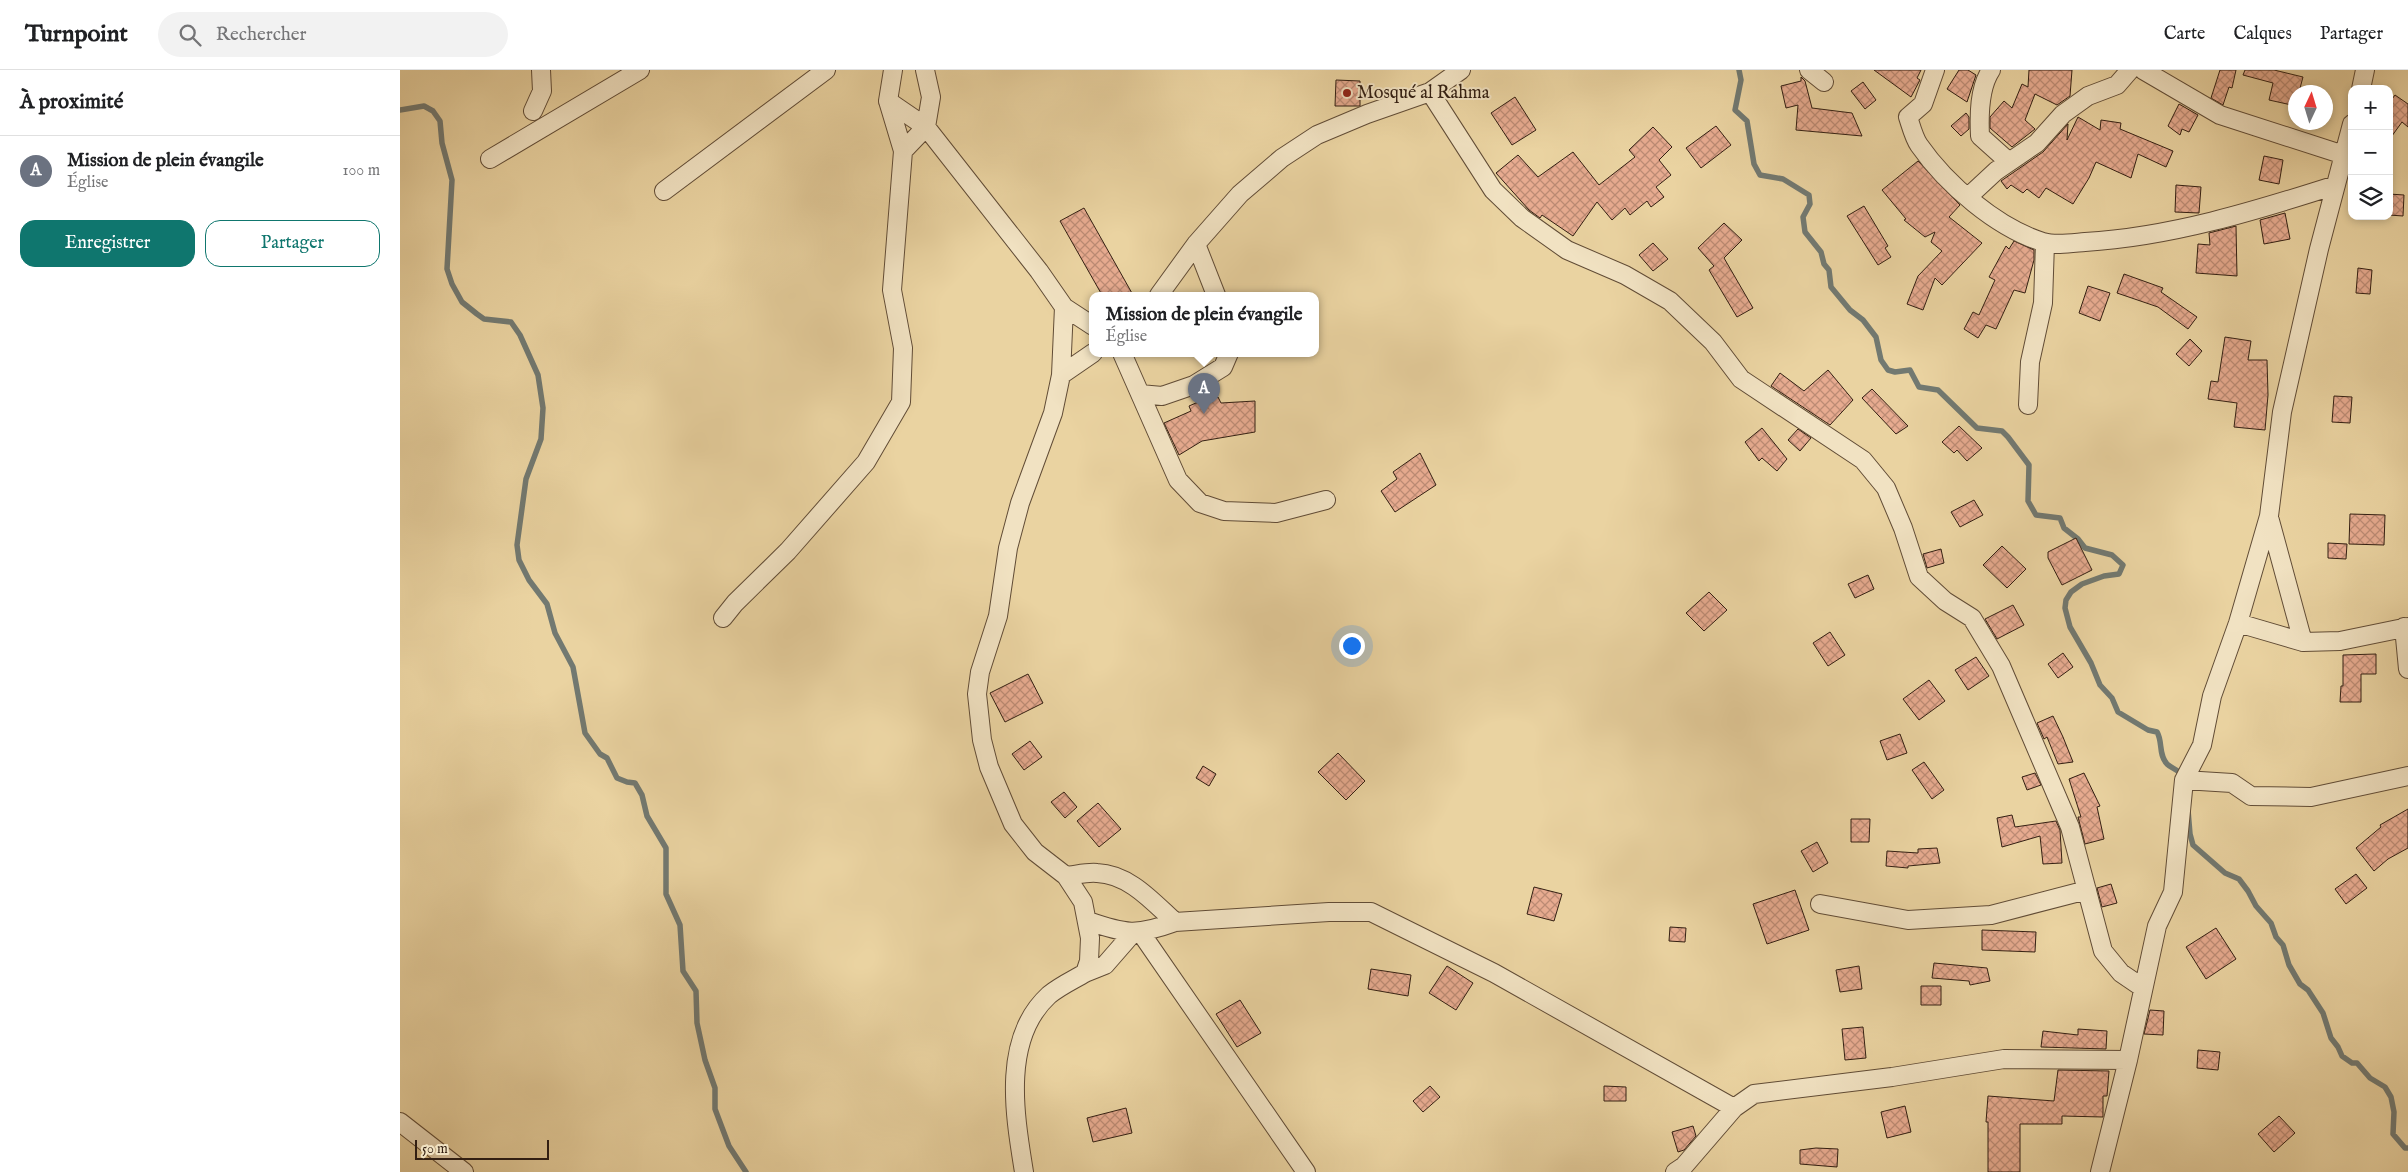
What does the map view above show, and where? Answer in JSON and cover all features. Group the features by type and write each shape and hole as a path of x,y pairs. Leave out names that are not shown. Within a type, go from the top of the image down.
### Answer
{"street":[{"path":"533,110 542,91 541,70"},
{"path":"490,159 640,70"},
{"path":"664,191 826,70"},
{"path":"723,618 735,603 788,551 866,462 902,402 904,348 892,290 903,151 888,101 893,70"},
{"path":"903,151 926,127 930,97 924,70"},
{"path":"1161,292 1196,244 1240,194 1282,158 1310,139 1366,114 1430,92 1461,70"},
{"path":"1809,70 1824,82"},
{"path":"1935,70 1923,104 1908,117 1918,144 1953,184 1968,197 1994,217 2045,243 2124,240 2177,229 2289,200 2336,185"},
{"path":"1968,197 1996,171 2038,143 2063,114 2088,96 2117,85 2130,70"},
{"path":"2143,70 2220,114 2344,155"},
{"path":"2362,85 2365,70"},
{"path":"1985,72 1979,115 1980,136 2009,162"},
{"path":"1430,92 1492,190 1522,218 1567,250 1625,274 1670,301 1713,342 1741,379 1863,460 1886,488 1904,528 1919,577 1945,601 1972,618 2001,666 2070,827 2103,951 2121,973 2143,988"},
{"path":"888,101 926,127 1027,255 1064,307 1089,323"},
{"path":"2100,1172 2128,1060 2157,926 2173,892 2184,780 2202,745 2212,696 2238,623 2269,516 2282,412 2350,130"},
{"path":"2028,405 2030,362 2043,302 2045,243"},
{"path":"1196,244 1215,292"},
{"path":"1064,307 1061,375 1053,413 1020,503 1008,548 998,616 980,672 977,694 982,740 988,767 1006,808 1025,841 1034,852 1066,876 1084,902 1088,921 1089,961 1085,973"},
{"path":"1061,375 1089,356"},
{"path":"1124,357 1178,480 1200,503 1224,511 1276,513 1326,500"},
{"path":"1140,394 1162,396 1194,385 1223,367 1227,357"},
{"path":"2269,516 2302,642"},
{"path":"2238,623 2302,642 2340,641 2406,627 2408,669"},
{"path":"2184,780 2232,783 2251,796 2311,798 2408,776"},
{"path":"1066,876 1096,872 1115,876 1142,893 1175,922"},
{"path":"1820,904 1908,920 1991,915 2087,890"},
{"path":"1088,921 1136,933 1175,922 1329,912 1371,912 1494,973 1734,1108"},
{"path":"1024,1172 1014,1078 1020,1046 1036,1011 1049,996 1085,973 1105,965 1136,933"},
{"path":"1136,933 1306,1172"},
{"path":"1675,1172 1684,1166 1734,1108 1754,1094 1892,1077 2004,1059 2128,1060"},
{"path":"400,1122 464,1172"}],"building":[{"path":"1874,70 1921,70 1917,78 1920,80 1911,97"},
{"path":"1959,70 1968,70 1976,75 1967,102 1947,89"},
{"path":"2029,70 2072,70 2070,96 2057,105 2035,94 2025,120 2035,129 2012,147 1990,128 1990,117 2004,101 2012,108 2022,84 2028,87"},
{"path":"2220,70 2236,70 2232,88 2229,87 2223,105 2211,98"},
{"path":"2245,70 2274,70 2303,77 2301,85 2288,85 2288,104 2269,100 2273,83 2243,75"},
{"path":"1801,77 1805,81 1812,108 1852,113 1862,136 1796,130 1798,105 1786,108 1781,86 1801,81"},
{"path":"1336,80 1360,81 1360,106 1335,106"},
{"path":"1863,82 1876,100 1865,109 1851,91"},
{"path":"2395,95 2408,104 2408,127 2402,122 2393,134 2393,130 2393,98"},
{"path":"1515,97 1536,130 1512,145 1491,113"},
{"path":"2179,104 2198,115 2189,132 2182,129 2180,135 2168,126"},
{"path":"1966,113 1969,117 1969,129 1961,136 1951,126"},
{"path":"2078,117 2100,130 2101,120 2121,123 2120,129 2173,151 2166,167 2138,154 2131,178 2096,162 2089,178 2073,204 2046,188 2039,198 2027,189 2023,193 2011,185 2007,189 2001,181 2043,152 2068,124 2067,140"},
{"path":"1716,126 1731,145 1701,168 1686,148"},
{"path":"1653,127 1672,147 1659,160 1671,175 1656,187 1664,197 1651,207 1647,201 1630,215 1625,208 1612,220 1597,202 1573,236 1542,215 1540,218 1529,210 1496,173 1518,155 1538,177 1573,152 1599,185 1635,157 1629,150"},
{"path":"2264,156 2283,160 2279,184 2259,180"},
{"path":"1918,161 1960,205 1949,217 1982,243 1942,285 1935,278 1923,310 1907,304 1918,276 1942,251 1931,242 1935,232 1925,237 1904,220 1906,219 1882,190"},
{"path":"2176,185 2201,187 2199,213 2175,212"},
{"path":"2393,194 2404,195 2403,216 2393,215"},
{"path":"1864,206 1888,246 1885,248 1891,257 1878,265 1847,216"},
{"path":"1084,208 1131,292 1100,292 1060,221"},
{"path":"2285,213 2290,239 2264,244 2260,220"},
{"path":"1724,223 1742,240 1724,258 1753,308 1737,317 1709,270 1714,266 1698,248"},
{"path":"2236,226 2237,276 2196,273 2198,244 2210,245 2209,233"},
{"path":"2014,241 2034,250 2034,260 2025,293 2014,290 1996,329 1986,325 1978,338 1964,329 1973,312 1979,315 1995,280 1989,277 2006,246 2009,249"},
{"path":"1653,243 1668,259 1653,271 1639,255"},
{"path":"2358,268 2372,270 2370,294 2356,293"},
{"path":"2124,274 2163,288 2161,292 2197,317 2188,329 2158,307 2117,293"},
{"path":"2088,286 2110,293 2100,321 2079,313"},
{"path":"2225,337 2251,341 2248,360 2267,360 2268,395 2265,430 2234,427 2237,403 2208,399 2211,381 2218,382"},
{"path":"2190,339 2202,351 2189,366 2176,354"},
{"path":"1828,370 1853,400 1830,425 1771,386 1780,373 1804,391"},
{"path":"1872,389 1908,426 1896,434 1862,398"},
{"path":"2334,396 2352,397 2350,423 2332,422"},
{"path":"1218,397 1221,403 1255,401 1255,432 1202,441 1179,455 1164,423 1191,411 1189,406 1205,399"},
{"path":"1959,426 1982,448 1967,461 1957,450 1954,453 1942,442"},
{"path":"1762,428 1787,459 1777,471 1762,458 1759,461 1745,442"},
{"path":"1798,429 1811,438 1800,451 1788,440"},
{"path":"1420,453 1436,485 1395,512 1381,491 1397,479 1393,472"},
{"path":"1974,500 1983,515 1960,527 1951,512"},
{"path":"2350,514 2385,515 2384,545 2349,544"},
{"path":"2076,538 2092,570 2062,585 2048,558 2048,552"},
{"path":"2328,543 2347,544 2346,559 2328,558"},
{"path":"2002,546 2026,569 2007,588 1983,565"},
{"path":"1941,549 1944,563 1927,568 1923,554"},
{"path":"1868,575 1874,589 1855,598 1848,584"},
{"path":"1709,592 1727,610 1704,631 1686,613"},
{"path":"2013,605 2024,625 1997,639 1985,619"},
{"path":"1830,632 1845,655 1828,666 1813,643"},
{"path":"2063,653 2073,667 2058,678 2048,664"},
{"path":"2376,654 2376,674 2361,674 2361,702 2340,702 2341,686 2343,686 2343,655"},
{"path":"1976,657 1989,676 1968,690 1955,670"},
{"path":"1028,674 1043,703 1005,722 990,693"},
{"path":"1929,680 1945,701 1919,720 1903,699"},
{"path":"2053,716 2073,762 2058,764 2047,737 2044,739 2037,723"},
{"path":"1900,734 1907,753 1887,760 1880,741"},
{"path":"1030,741 1042,757 1024,770 1012,754"},
{"path":"1338,753 1365,781 1346,800 1318,772"},
{"path":"1924,762 1944,790 1932,799 1912,770"},
{"path":"1203,766 1216,774 1209,786 1196,778"},
{"path":"2035,773 2041,785 2027,790 2022,777"},
{"path":"2084,773 2100,806 2097,807 2104,839 2085,844 2078,817 2081,817 2069,779"},
{"path":"1064,792 1077,807 1065,818 1051,802"},
{"path":"1098,803 1121,829 1099,847 1077,821"},
{"path":"2408,809 2408,848 2388,859 2374,871 2356,848 2381,827 2380,825"},
{"path":"2012,815 2015,827 2056,821 2060,830 2062,863 2043,864 2040,836 2002,847 1997,818"},
{"path":"1851,819 1870,819 1869,842 1851,842"},
{"path":"1817,842 1828,863 1813,872 1801,851"},
{"path":"1937,848 1940,863 1908,866 1908,868 1886,866 1887,851 1918,853 1918,849"},
{"path":"2356,874 2367,888 2346,904 2335,889"},
{"path":"2111,884 2117,903 2102,907 2097,888"},
{"path":"1534,887 1562,894 1554,921 1527,914"},
{"path":"1795,890 1809,930 1767,944 1753,904"},
{"path":"1670,927 1686,928 1685,942 1669,941"},
{"path":"2216,928 2236,959 2206,979 2186,947"},
{"path":"1982,930 2036,932 2035,952 1982,950"},
{"path":"1934,963 1987,968 1990,981 1970,985 1969,981 1932,978"},
{"path":"1447,966 1473,983 1456,1010 1429,993"},
{"path":"1859,966 1862,989 1840,992 1836,970"},
{"path":"1371,969 1411,975 1408,996 1368,989"},
{"path":"1921,986 1941,986 1941,1005 1921,1005"},
{"path":"1240,1000 1261,1033 1237,1047 1216,1014"},
{"path":"2150,1010 2164,1011 2163,1035 2144,1034"},
{"path":"1863,1027 1866,1058 1845,1060 1842,1029"},
{"path":"2078,1029 2107,1031 2106,1049 2041,1047 2043,1031 2078,1035"},
{"path":"2198,1050 2220,1052 2218,1070 2197,1068"},
{"path":"2058,1070 2109,1071 2107,1096 2103,1096 2103,1117 2062,1116 2062,1124 2020,1124 2020,1172 1988,1172 1988,1122 1986,1122 1988,1096 2054,1101"},
{"path":"1430,1086 1440,1097 1423,1112 1413,1101"},
{"path":"1604,1086 1626,1087 1626,1101 1604,1101"},
{"path":"1905,1106 1911,1132 1887,1138 1881,1112"},
{"path":"1126,1108 1132,1133 1093,1142 1087,1118"},
{"path":"2279,1116 2295,1133 2274,1152 2258,1134"},
{"path":"1693,1126 1696,1136 1684,1150 1678,1152 1672,1132"},
{"path":"1816,1148 1838,1149 1837,1167 1800,1164 1800,1150"}],"waterway":[{"path":"1739,70 1741,80 1735,110 1747,121 1754,164 1760,175 1783,179 1809,195 1810,204 1803,217 1805,232 1821,252 1824,264 1829,270 1831,287 1850,310 1863,320 1876,337 1881,360 1888,370 1895,372 1910,370 1919,387 1938,390 1977,428 2002,431 2029,465 2028,501 2036,515 2060,518 2064,528 2078,539 2085,548 2112,555 2123,565 2119,574 2104,576 2082,584 2071,592 2066,600 2065,608 2070,627 2091,663 2100,685 2112,698 2118,712 2148,730 2157,732 2164,760 2169,766 2180,772 2183,777"},
{"path":"400,110 424,106 433,111 440,121 442,143 452,180 447,269 452,284 462,302 484,319 511,322 520,335 538,375 543,408 541,439 526,479 517,545 519,560 529,580 547,604 555,633 573,667 585,733 600,754 607,758 617,778 635,783 642,795 647,816 666,848 666,894 680,925 683,971 696,991 697,1023 705,1060 715,1088 715,1109 729,1146 746,1172"},
{"path":"2188,810 2193,845 2225,873 2239,879 2256,906 2271,923 2276,937 2283,945 2289,965 2300,984 2308,990 2323,1013 2331,1038 2342,1056 2352,1063 2357,1063 2370,1078 2385,1087 2391,1097 2394,1112 2393,1134 2405,1148 2408,1148"}],"place":[{"name":"Mosqué al Rahma","path":"1347,93"},
{"name":"Mission de plein évangile","path":"1204,414"}]}
